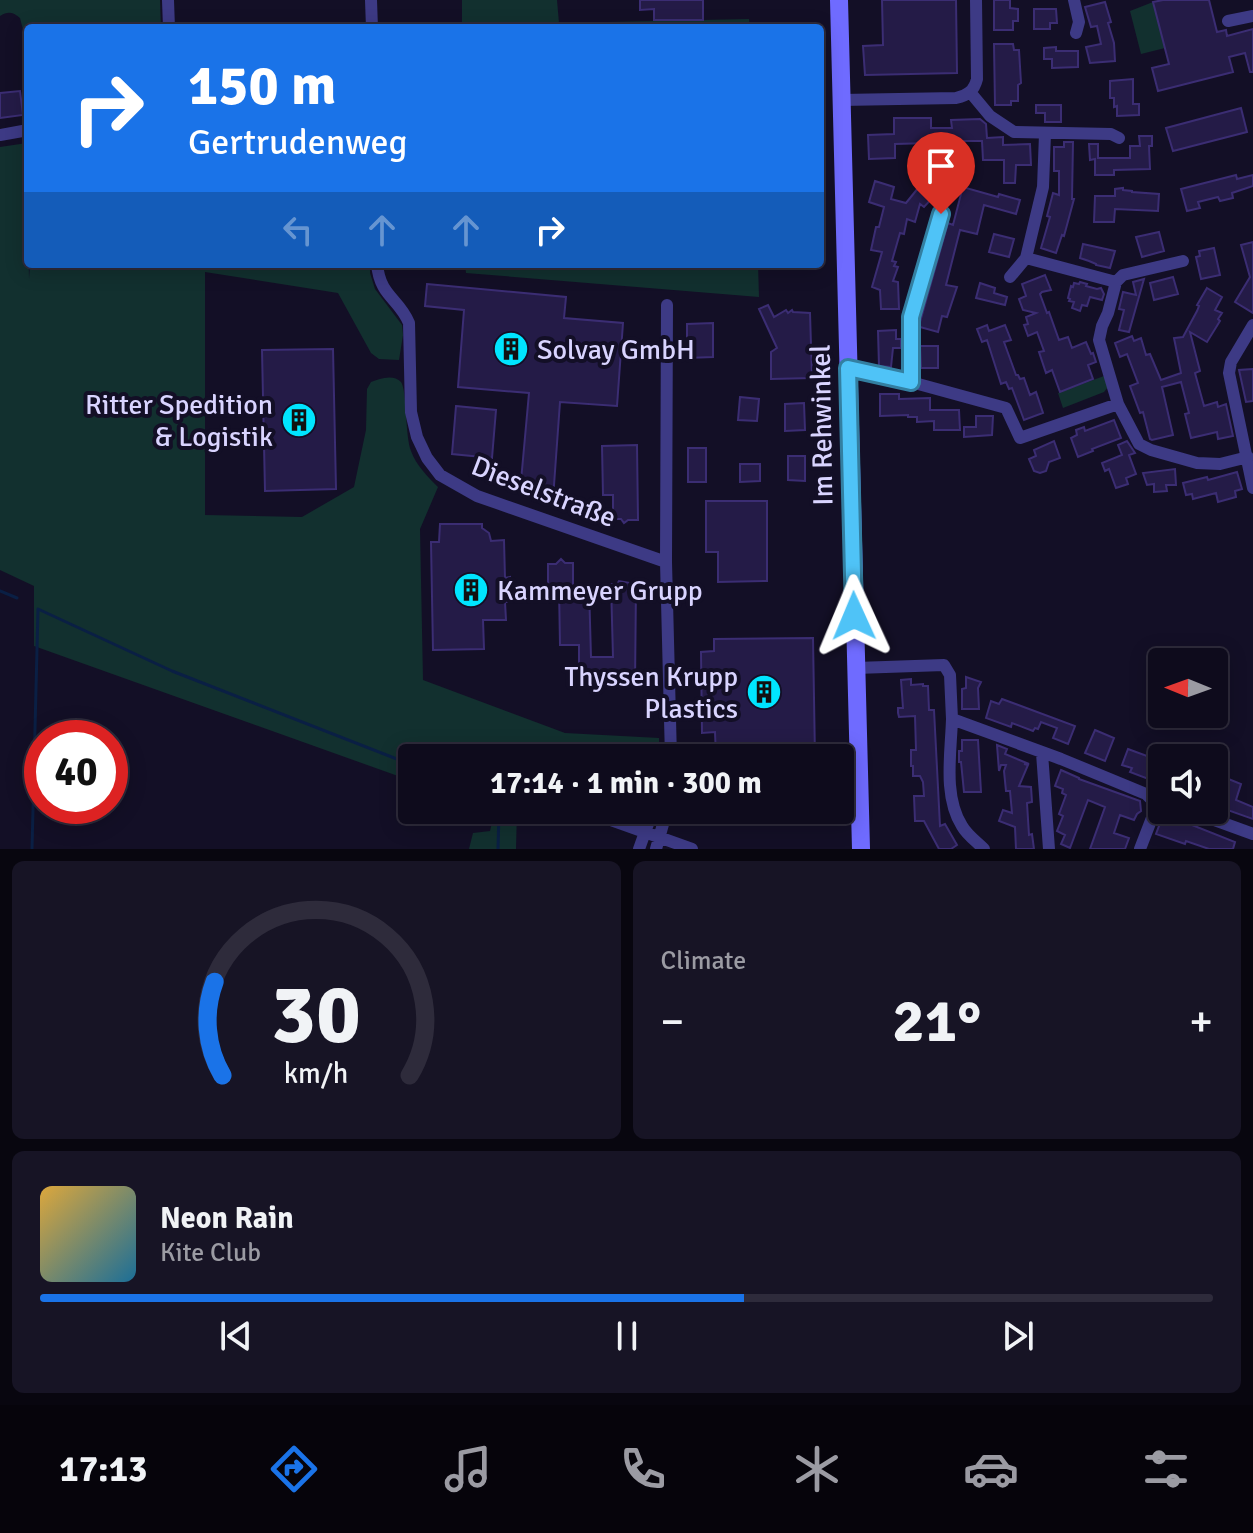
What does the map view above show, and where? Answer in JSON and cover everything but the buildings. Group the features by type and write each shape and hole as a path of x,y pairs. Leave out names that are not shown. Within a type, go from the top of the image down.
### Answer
{"street":[{"path":"168,0 169,24"},
{"path":"371,0 372,24"},
{"name":"Im Rehwinkel","path":"839,0 861,849"},
{"path":"841,100 965,96 975,87 977,79 976,0"},
{"path":"1074,0 1079,22 1076,33"},
{"path":"1228,21 1253,16"},
{"path":"970,92 990,116 1014,132 1111,134 1119,138"},
{"path":"0,135 24,131"},
{"path":"1010,277 1026,258 1043,187 1045,134"},
{"path":"911,382 911,317 941,214"},
{"path":"1026,258 1116,282"},
{"path":"1183,261 1123,275 1116,282 1099,340 1118,404 1139,444 1151,450 1209,465 1248,457"},
{"name":"Dieselstraße","path":"378,268 382,286 409,323 410,395 414,425 427,458 440,475 477,496 666,562"},
{"path":"667,305 666,562 671,744"},
{"path":"1253,325 1231,362 1229,373 1253,488"},
{"path":"848,368 1006,408 1020,438 1118,404"},
{"path":"856,668 944,665 950,675 952,802 961,825 984,849"},
{"path":"952,719 1148,796"},
{"path":"1042,753 1049,849"},
{"path":"622,824 644,832 658,843 692,849"},
{"path":"639,849 647,824"},
{"path":"1140,849 1151,824"},
{"path":"1226,824 1253,834"}],"green space":[{"path":"0,0 160,0 161,24 24,24 24,34 20,18 15,14 0,16"},
{"path":"462,0 557,0 559,23 749,19 750,24 462,24"},
{"path":"1153,2 1165,48 1141,54 1130,11"},
{"path":"24,143 24,268 29,268 29,279 30,268 370,268 375,289 402,325 399,360 379,359 371,353 338,293 205,272 205,515 302,517 354,487 366,430 367,389 371,382 378,379 391,377 398,380 403,387 411,451 419,466 438,487 420,529 423,680 565,733 659,738 659,744 398,744 398,776 34,646 34,586 0,570 0,147"},
{"path":"465,268 758,268 759,297 466,273"},
{"path":"1104,376 1108,387 1104,392 1063,408 1058,393"},
{"path":"492,824 517,824 516,849 469,849 473,833 490,831"}],"waterway":[{"path":"0,591 17,598"},
{"path":"32,849 38,609 172,671 398,760"},
{"path":"498,849 499,824"}],"place":[{"name":"Solvay GmbH","path":"511,349"},
{"name":"Ritter Spedition & Logistik","path":"299,420"},
{"name":"Kammeyer Grupp","path":"471,590"},
{"name":"Thyssen Krupp Plastics","path":"764,692"}],"route":[{"path":"854,616 848,368 911,382 911,317 941,214"}]}
